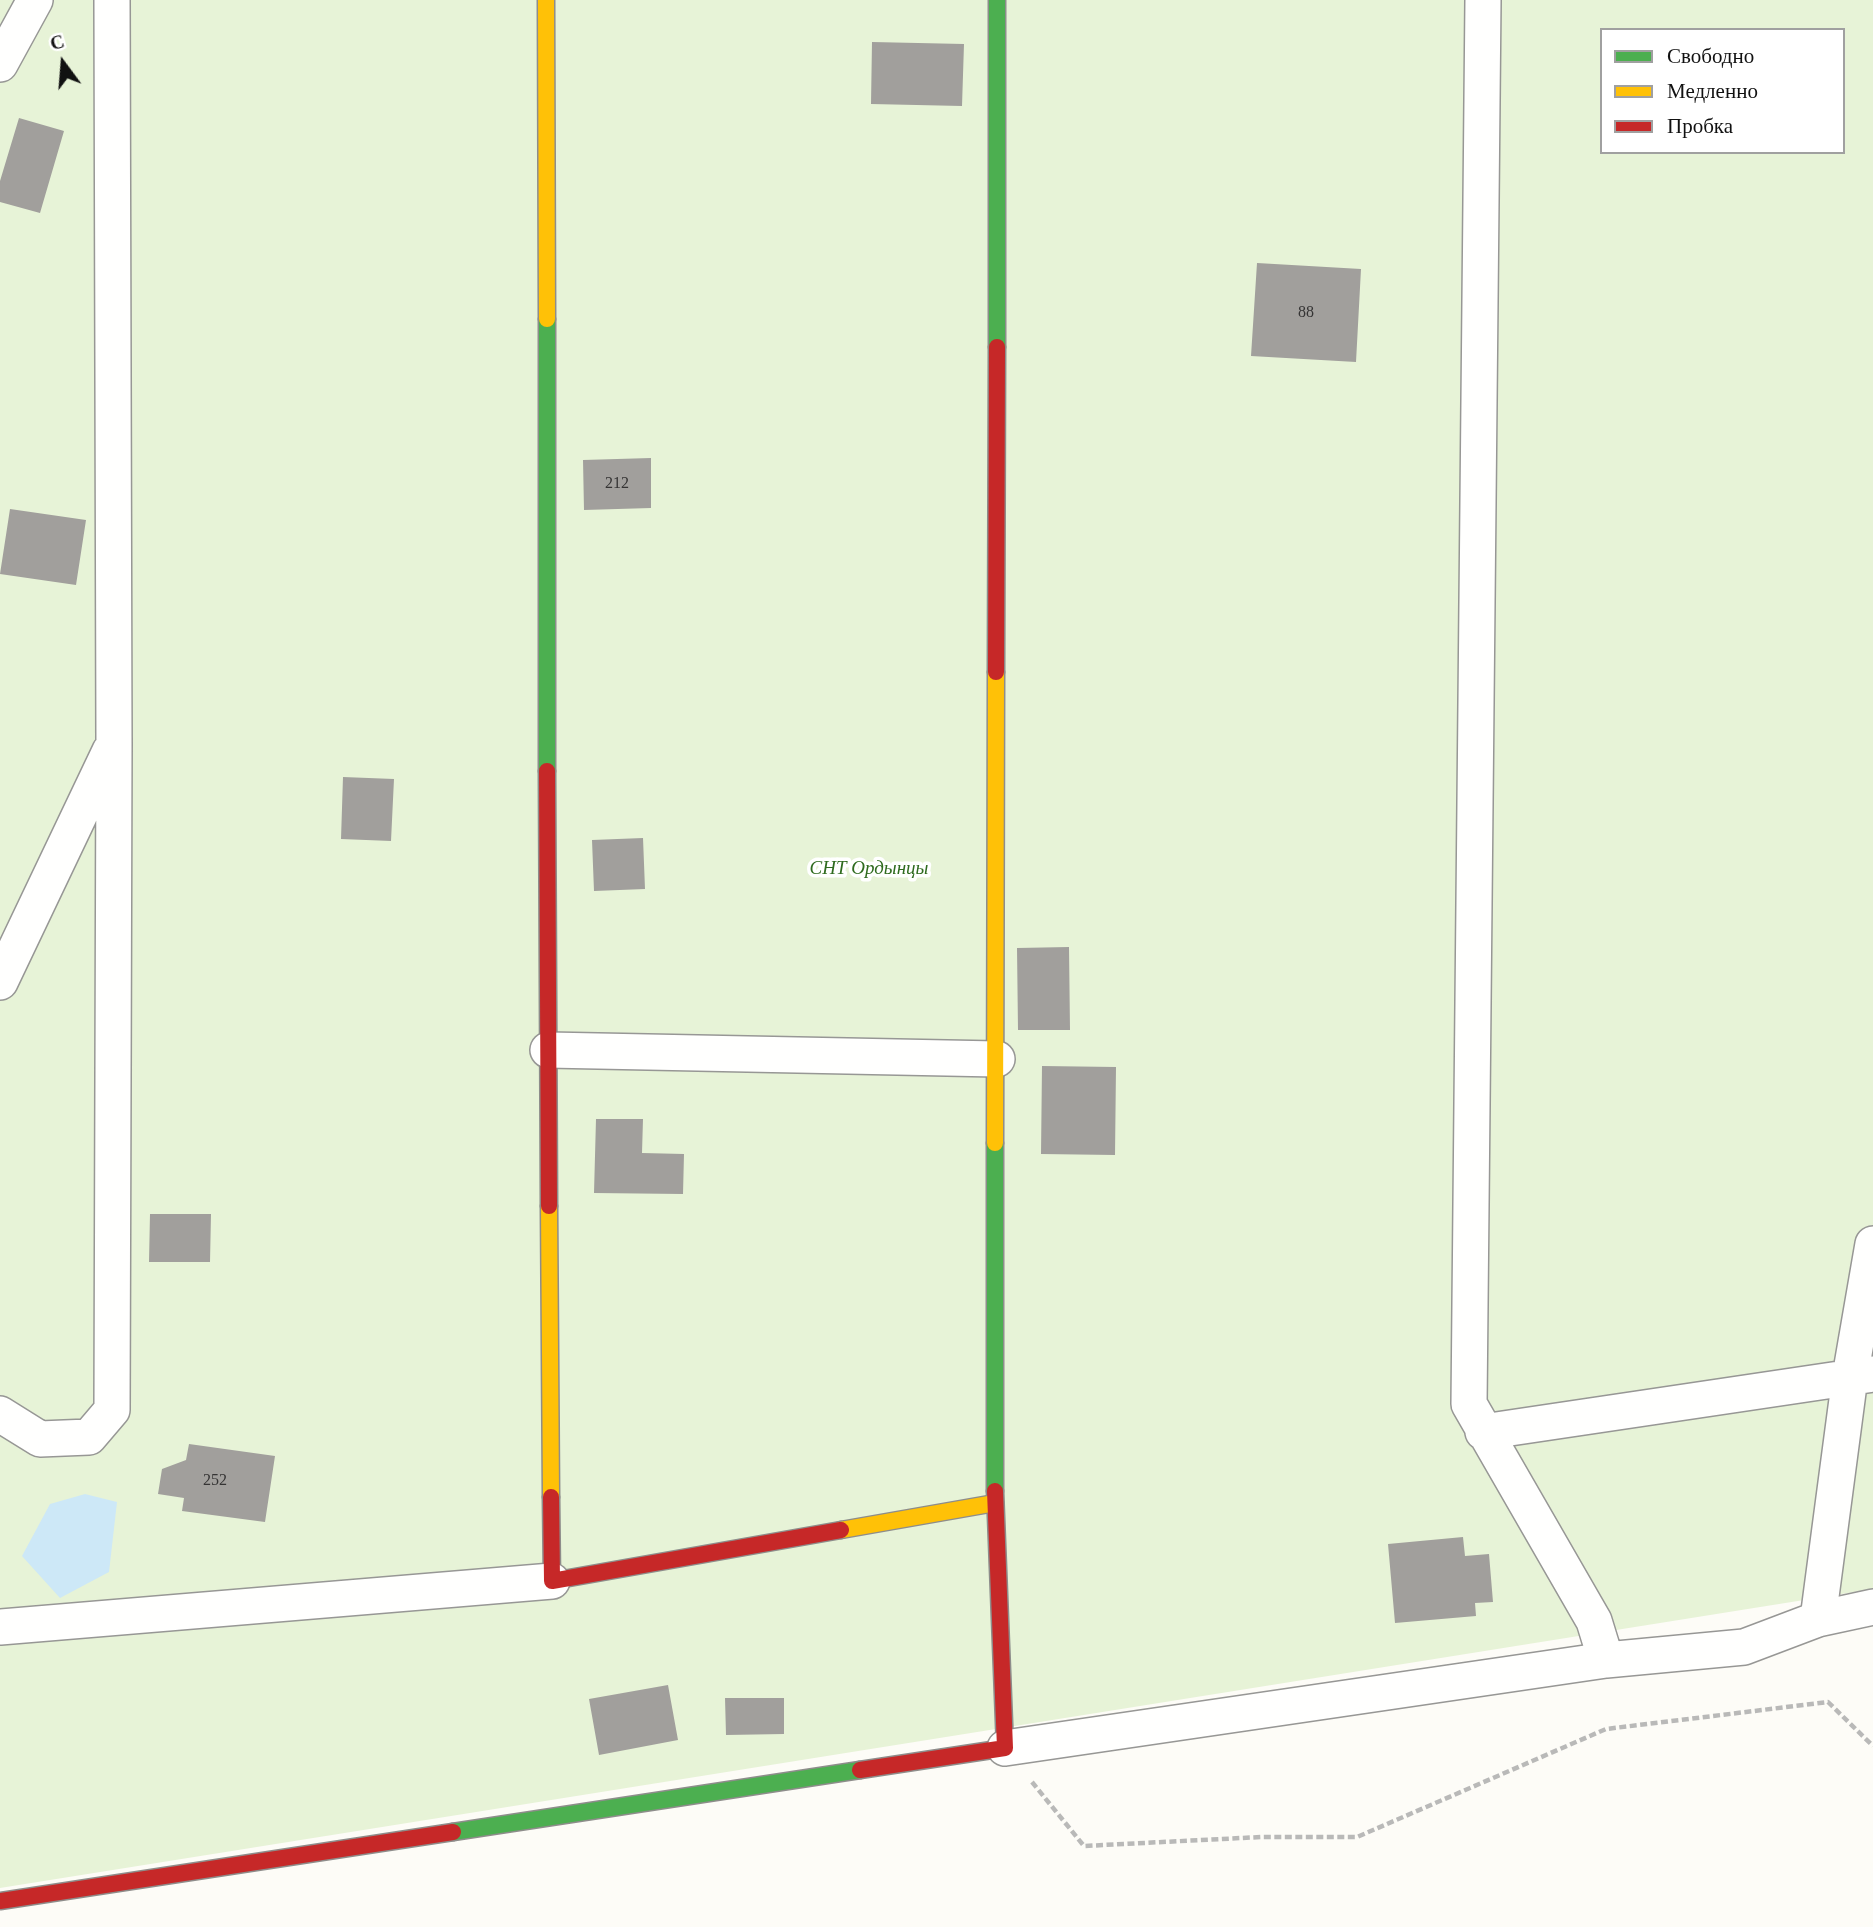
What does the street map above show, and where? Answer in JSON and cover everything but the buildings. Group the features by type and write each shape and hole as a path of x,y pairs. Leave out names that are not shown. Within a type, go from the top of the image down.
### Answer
{"street":[{"path":"0,64 35,0"},
{"path":"0,1414 40,1439 89,1437 112,1410 112,0"},
{"path":"546,0 552,1581"},
{"path":"997,0 995,1503 1005,1748"},
{"path":"1483,0 1469,1404 1594,1620 1606,1660"},
{"path":"0,982 114,743"},
{"path":"548,1050 997,1059"},
{"path":"1818,1619 1862,1376 1873,1244"},
{"path":"1483,1432 1862,1376"},
{"path":"0,1627 552,1581 995,1503"},
{"path":"0,1901 1005,1748 1606,1660 1744,1647 1818,1619 1873,1607"}],"path":[{"path":"1005,1748 1084,1846 1261,1837 1357,1837 1606,1729 1828,1702 1873,1746"}],"green space":[{"name":"СНТ Ордынцы","path":"0,0 1873,0 1873,1589 0,1888"}],"water":[{"path":"85,1494 117,1502 109,1572 60,1598 22,1556 50,1504"}],"traffic: fast":[{"path":"997,0 997,347"},
{"path":"547,319 547,771"},
{"path":"995,1143 995,1491"},
{"path":"453,1832 860,1770"}],"traffic: slow":[{"path":"546,0 547,319"},
{"path":"995,1143 996,672"},
{"path":"549,1206 551,1497"},
{"path":"841,1530 995,1503"}],"traffic: jam":[{"path":"996,672 997,347"},
{"path":"547,771 549,1206"},
{"path":"860,1770 1005,1748 995,1491"},
{"path":"551,1497 552,1581 841,1530"},
{"path":"0,1901 453,1832"}]}
